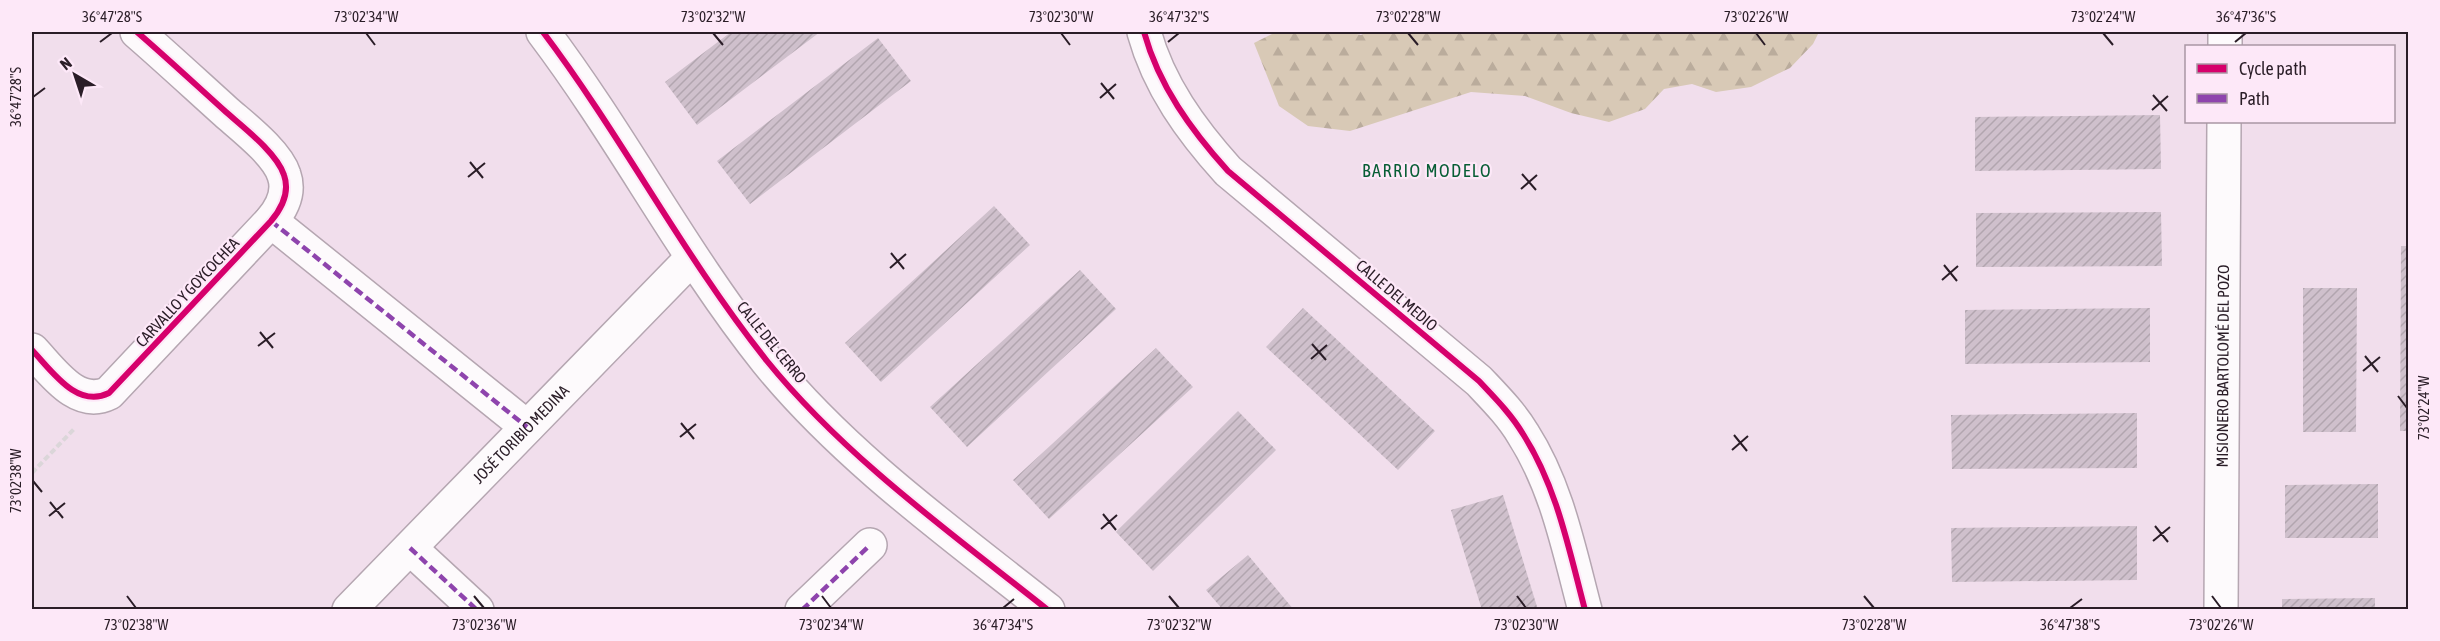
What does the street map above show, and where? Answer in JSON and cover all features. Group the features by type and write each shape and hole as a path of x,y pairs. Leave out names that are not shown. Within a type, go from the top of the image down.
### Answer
{"street":[{"name":"CARVALLO Y GOYCOCHEA","path":"93,398 102,397 116,387 272,221 279,211 286,190 285,177 272,156 137,32"},
{"name":"CALLE DEL CERRO","path":"543,32 692,258 729,312 769,363 819,417 881,474 1048,609"},
{"name":"CALLE DEL MEDIO","path":"1144,32 1162,81 1181,113 1228,171 1479,381 1503,406 1523,434 1549,485 1585,609"},
{"name":"MISIONERO BARTOLOMÉ DEL POZO","path":"2221,609 2224,123"},
{"path":"272,221 527,427"},
{"name":"JOSÉ TORIBIO MEDINA","path":"349,609 692,258"},
{"path":"32,350 76,393 93,398"},
{"path":"802,609 870,545"},
{"path":"410,548 477,609"}],"path":[{"path":"32,472 83,419 93,398"}],"green space":[{"path":"1276,32 1349,32 1361,35 1367,32 1819,32 1813,44 1790,68 1751,87 1716,92 1692,84 1664,89 1645,109 1609,122 1571,113 1525,96 1471,92 1350,131 1308,126 1279,106 1254,43"}],"building":[{"path":"731,32 820,32 697,125 665,82"},
{"path":"878,38 911,81 750,204 717,161"},
{"path":"2160,115 2161,169 1975,171 1975,117"},
{"path":"994,206 1030,245 881,382 845,343"},
{"path":"2161,212 2162,266 1976,267 1976,213"},
{"path":"2401,246 2408,246 2408,431 2400,431"},
{"path":"1080,270 1116,309 967,447 930,407"},
{"path":"2303,288 2357,288 2356,432 2303,432"},
{"path":"1303,308 1435,431 1398,470 1266,347"},
{"path":"2150,308 2150,362 1965,364 1965,310"},
{"path":"1156,348 1193,387 1049,519 1013,480"},
{"path":"1238,411 1276,450 1153,571 1116,532"},
{"path":"2137,413 2137,468 1952,469 1951,415"},
{"path":"2378,484 2378,538 2285,538 2285,485"},
{"path":"1503,495 1538,610 1482,610 1451,510"},
{"path":"2137,526 2137,580 1952,582 1951,528"},
{"path":"1248,555 1294,610 1223,610 1206,590"},
{"path":"2375,598 2375,610 2282,610 2282,599"}],"marked path":[{"path":"271,221 527,427"},
{"path":"802,610 870,545"},
{"path":"410,548 477,610"}],"cycle path":[{"path":"32,350 57,377 76,392 97,397 109,393 271,221 284,200 286,181 280,167 267,149 137,32"},
{"path":"543,32 600,114 708,281 767,361 797,396 830,430 900,493 1048,610"},
{"path":"1144,32 1150,52 1167,89 1201,140 1228,171 1479,381 1513,420 1535,454 1545,475 1561,519 1585,610"}],"district":[{"name":"BARRIO MODELO","path":"1427,170"}]}
